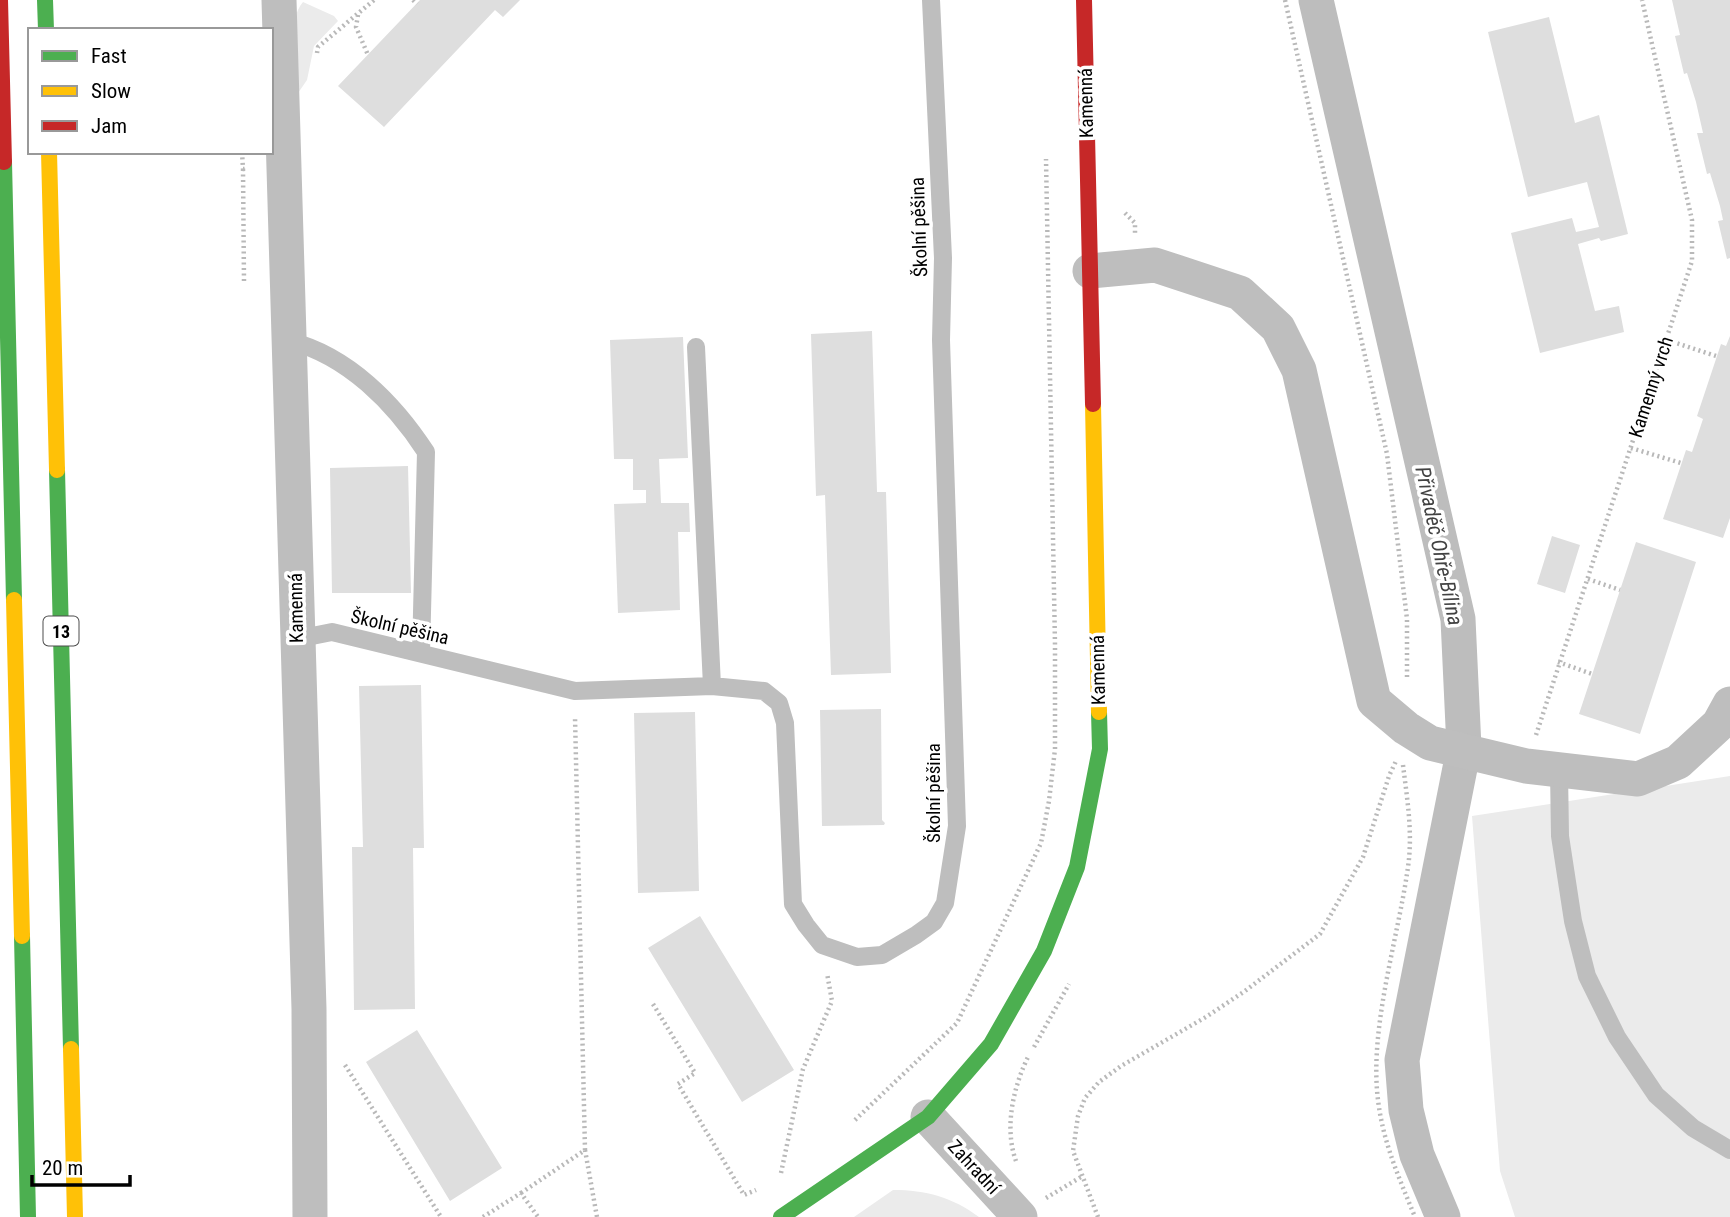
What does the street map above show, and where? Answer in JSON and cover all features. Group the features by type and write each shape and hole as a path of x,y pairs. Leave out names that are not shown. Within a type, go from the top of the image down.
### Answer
{"main road":[{"name":"13","path":"0,0 27,1217"},
{"path":"45,0 46,28"},
{"name":"Kamenná","path":"781,1217 928,1117 991,1044 1044,951 1077,867 1100,749 1084,0"},
{"name":"13","path":"49,154 75,1217"},
{"path":"74,1110 90,1190"}],"street":[{"name":"Kamenná","path":"279,0 309,1009 310,1217"},
{"path":"1090,271 1155,265 1240,293 1278,328 1299,370 1374,701 1406,728 1416,747 1543,768 1638,779 1678,762 1719,724 1730,704"},
{"name":"Zahradní","path":"928,1117 1032,1208"}],"lane":[{"name":"Školní pěšina","path":"297,639 332,632 575,691 712,686 764,691 779,703 785,723 793,904 806,925 822,945 857,957 882,956 934,922 948,893 957,826 942,354 943,258 931,0"},
{"path":"290,341 313,347 351,368 409,425 426,452 421,653"},
{"path":"696,347 712,686"},
{"path":"1543,768 1560,836 1573,921 1587,976 1617,1037 1656,1095 1693,1128 1730,1150"}],"path":[{"name":"Kamenný vrch","path":"1543,768 1558,662 1588,579 1692,261 1692,220 1642,0"},
{"path":"358,14 356,27 368,55"},
{"path":"845,1128 875,1103 957,1023 1041,843 1049,801 1055,736 1046,159"},
{"path":"243,169 244,282"},
{"path":"1667,340 1716,356"},
{"path":"1631,448 1681,463"},
{"path":"1588,579 1620,590"},
{"path":"1558,662 1592,674"},
{"path":"575,691 585,1150 597,1217"},
{"path":"1098,1217 1073,1151 1078,1116 1085,1098 1099,1082 1121,1066 1226,1004 1320,934 1363,858 1389,776 1416,747"},
{"path":"789,1174 780,1181 803,1069 832,1001 822,945"},
{"path":"653,1004 695,1073 678,1084 744,1195 768,1186"},
{"path":"338,1055 441,1217"},
{"path":"483,1217 585,1150"},
{"path":"1032,1208 1082,1177"},
{"path":"521,1193 538,1217"}],"shaded area":[{"path":"303,2 334,16 338,21 314,46 307,80 296,96 293,34"},
{"path":"1730,776 1730,1217 1515,1217 1500,1171 1472,816"},
{"path":"893,1190 917,1191 938,1196 959,1204 979,1217 854,1217"}],"building":[{"path":"420,0 520,0 503,17 495,10 384,127 338,86"},
{"path":"1672,0 1730,0 1730,258 1727,259 1718,221 1723,220 1720,206 1710,173 1707,174 1697,133 1703,133 1696,102 1687,73 1684,74 1675,36 1680,35"},
{"path":"1549,17 1575,123 1599,115 1628,234 1578,244 1595,311 1619,306 1624,332 1540,353 1511,233 1572,218 1576,232 1599,227 1587,182 1528,197 1488,32"},
{"path":"872,331 877,492 886,492 891,673 831,675 825,495 816,496 811,334"},
{"path":"1730,336 1730,518 1723,538 1663,519 1686,450 1692,452 1703,419 1697,416 1721,344 1726,346"},
{"path":"683,337 688,458 659,459 661,503 689,503 690,532 678,532 680,610 618,613 614,504 646,503 646,490 633,490 633,459 614,459 610,340"},
{"path":"408,466 411,593 332,593 330,468"},
{"path":"1552,536 1580,545 1565,593 1537,584"},
{"path":"1636,542 1696,562 1640,734 1579,714"},
{"path":"421,685 424,848 413,848 415,1009 354,1010 352,847 363,847 359,686"},
{"path":"881,709 884,825 822,826 820,710"},
{"path":"695,712 699,891 638,893 634,713"},
{"path":"700,916 794,1070 742,1102 648,948"},
{"path":"417,1030 502,1168 450,1201 366,1062"}],"waterway":[{"name":"Přivaděč Ohře-Bílina","path":"1316,0 1458,619 1464,748 1402,1060 1406,1110 1417,1155 1443,1217"}],"traffic: fast":[{"path":"45,0 46,28"},
{"path":"4,162 14,600"},
{"path":"57,470 71,1049"},
{"path":"781,1217 928,1117 991,1044 1044,951 1077,867 1100,749 1099,712"},
{"path":"22,936 28,1217"}],"traffic: slow":[{"path":"49,154 57,470"},
{"path":"1093,404 1099,712"},
{"path":"14,600 22,936"},
{"path":"71,1049 75,1217"}],"traffic: jam":[{"path":"0,0 4,162"},
{"path":"1084,0 1093,404"}]}
